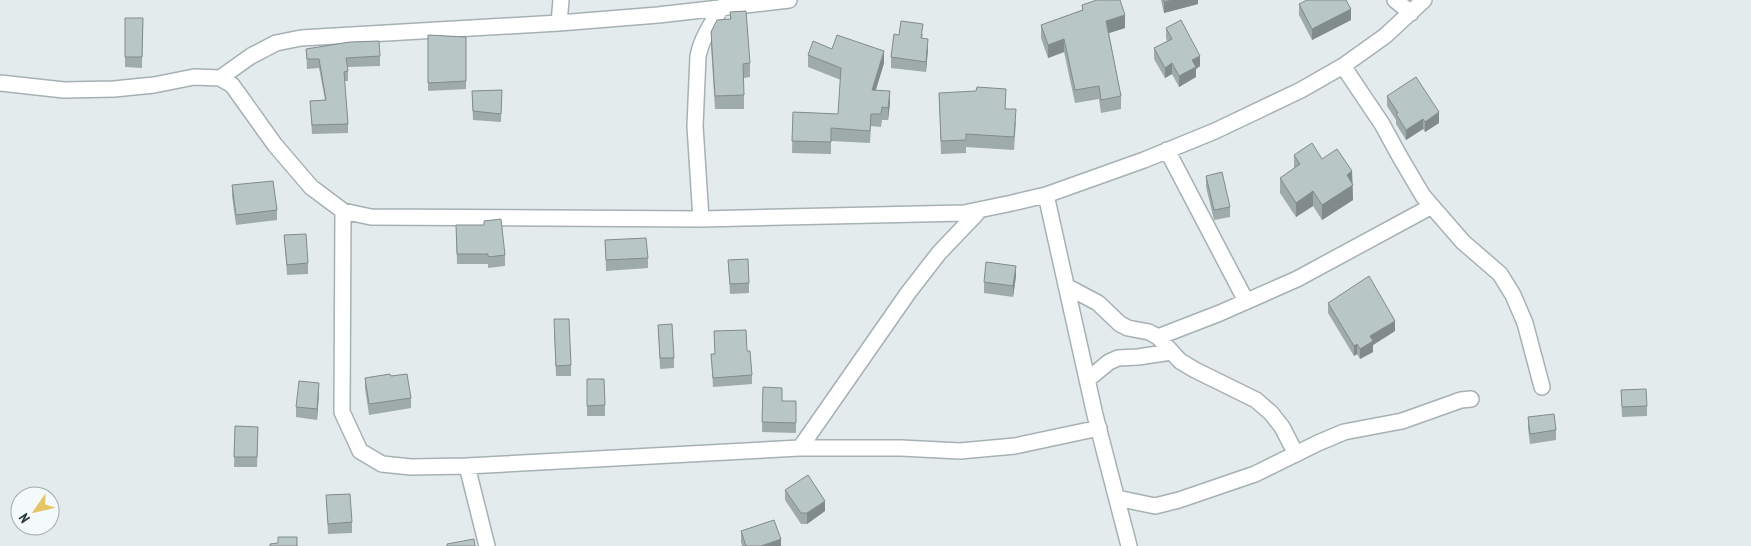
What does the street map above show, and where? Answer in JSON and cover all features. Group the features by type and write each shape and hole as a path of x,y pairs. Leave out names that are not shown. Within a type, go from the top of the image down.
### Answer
{"street":[{"path":"560,23 561,0"},
{"path":"220,78 251,56 276,42 301,38 560,23 658,15 789,0"},
{"path":"1395,0 1411,13"},
{"path":"0,83 64,90 114,89 154,85 194,77 220,78 232,85 275,145 311,187 343,211 372,218 701,219 964,213 1046,195 1215,131 1301,90 1342,66 1385,36 1424,0"},
{"path":"701,219 695,126 698,56 705,35 722,7"},
{"path":"1342,66 1382,124 1415,184 1463,242 1500,274 1513,295 1525,323 1542,387"},
{"path":"1167,150 1246,301"},
{"path":"1046,195 1087,380 1129,546"},
{"path":"1158,336 1298,279 1432,206"},
{"path":"800,448 908,293 939,253 980,210"},
{"path":"343,211 342,412 360,450 382,464 411,467 467,466 800,448 960,450 1015,446 1099,428"},
{"path":"1066,286 1098,303 1120,324 1158,336 1180,361 1256,400 1271,413 1282,427 1296,454"},
{"path":"1087,380 1108,362 1118,358 1171,352"},
{"path":"1117,498 1155,506 1179,500 1256,474 1344,432 1402,421 1461,400 1471,399"},
{"path":"467,466 487,546"}],"building":[{"path":"1097,0 1120,0 1125,15 1106,21 1121,96 1101,100 1099,86 1075,90 1064,39 1048,45 1041,25 1083,10 1082,5"},
{"path":"1307,0 1346,0 1351,9 1312,29 1299,4"},
{"path":"746,11 750,63 743,64 744,95 715,96 711,32 717,20 731,19 730,12"},
{"path":"125,18 143,18 142,57 125,57"},
{"path":"1181,20 1200,56 1192,60 1196,67 1179,76 1172,63 1165,68 1154,48 1172,39 1166,28"},
{"path":"901,21 923,24 921,38 928,39 926,62 891,57 894,34 899,35"},
{"path":"428,35 466,37 466,81 428,83"},
{"path":"837,35 884,51 872,90 890,91 888,108 882,107 881,114 871,114 870,131 831,128 831,142 792,141 793,112 838,114 841,68 808,55 813,41 832,49"},
{"path":"379,41 380,56 346,58 348,71 344,72 348,124 312,125 310,101 326,100 319,59 307,59 306,49 350,42"},
{"path":"1416,77 1439,112 1425,122 1423,119 1406,130 1387,96"},
{"path":"977,87 1006,89 1005,109 1016,109 1014,137 966,134 966,140 941,141 939,93 976,91"},
{"path":"502,90 501,114 473,111 472,91"},
{"path":"1312,143 1322,159 1337,149 1352,171 1347,175 1353,185 1322,205 1313,191 1296,203 1280,178 1300,164 1294,155"},
{"path":"1222,172 1230,207 1214,210 1206,176"},
{"path":"273,181 277,210 236,215 232,185"},
{"path":"501,219 505,255 488,257 488,254 457,254 456,225 484,225 484,221"},
{"path":"306,234 308,263 287,265 284,235"},
{"path":"646,238 648,258 606,260 605,240"},
{"path":"748,259 749,283 730,284 728,260"},
{"path":"986,262 1016,266 1013,286 984,282"},
{"path":"1369,276 1395,321 1370,336 1373,341 1360,349 1357,344 1354,346 1328,303"},
{"path":"554,319 569,319 571,365 556,366"},
{"path":"672,324 674,358 660,358 658,325"},
{"path":"746,330 747,351 750,351 752,375 713,378 711,354 715,354 714,331"},
{"path":"390,374 391,376 407,374 411,398 369,404 365,378"},
{"path":"587,379 604,379 605,405 587,406"},
{"path":"299,381 319,383 317,409 296,407"},
{"path":"763,387 782,388 782,401 796,401 796,423 762,422"},
{"path":"1646,389 1647,406 1622,407 1621,390"},
{"path":"1554,414 1556,430 1530,434 1528,417"},
{"path":"235,426 258,427 257,457 234,457"},
{"path":"808,475 825,501 807,513 801,513 785,490"},
{"path":"350,494 352,522 328,524 326,495"},
{"path":"774,520 781,539 761,546 746,546 741,531"},
{"path":"278,537 297,537 297,546 270,546 270,544 278,543"},
{"path":"474,539 475,546 447,546 447,544"}]}
